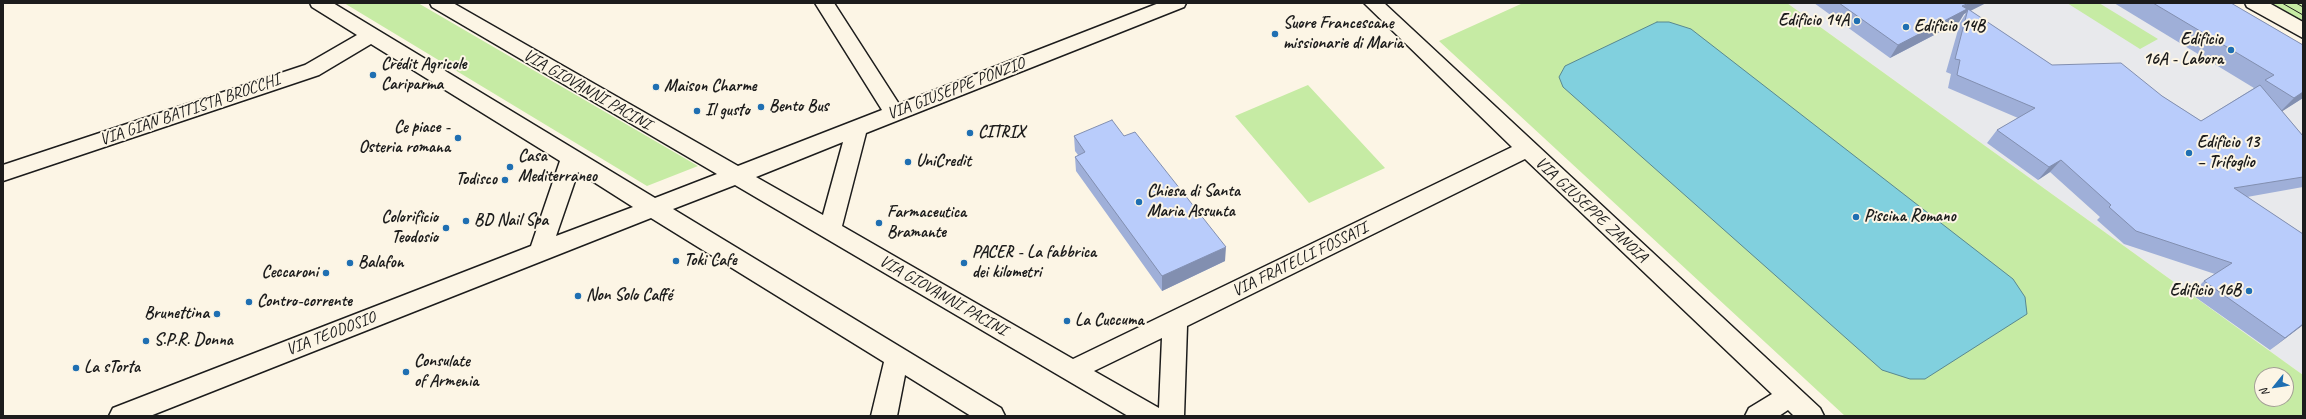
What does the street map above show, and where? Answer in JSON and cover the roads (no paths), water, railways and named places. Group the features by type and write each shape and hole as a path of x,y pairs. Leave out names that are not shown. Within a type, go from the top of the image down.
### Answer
{"street":[{"path":"319,3 986,415"},
{"name":"VIA GIOVANNI PACINI","path":"438,3 1150,416"},
{"path":"824,3 894,113"},
{"name":"VIA GIUSEPPE PONZIO","path":"736,175 1177,3"},
{"name":"VIA GIUSEPPE ZANOIA","path":"1373,3 1811,416"},
{"path":"2254,3 2303,31"},
{"name":"VIA GIAN BATTISTA BROCCHI","path":"3,173 312,70 372,35"},
{"path":"830,230 857,128"},
{"name":"VIA FRATELLI FOSSATI","path":"1073,370 1527,149"},
{"path":"540,252 572,158"},
{"path":"653,208 736,175"},
{"name":"VIA TEODOSIO","path":"122,416 653,208"},
{"path":"1171,416 1175,320"},
{"path":"884,416 897,359"},
{"path":"1758,416 1790,396"}],"water":[{"name":"Piscina Romano","path":"1657,22 1669,22 1691,29 2013,279 2025,297 2027,314 1925,379 1910,379 1882,370 1563,87 1559,77 1565,66"}],"tram line":[{"path":"2282,3 2303,15"},
{"path":"2296,3 2303,7"}],"place":[{"name":"Edificio 14A","path":"1857,21"},
{"name":"Edificio 14B","path":"1906,27"},
{"name":"Suore Francescane missionarie di Maria","path":"1275,34"},
{"name":"Edificio 16A - Labora","path":"2231,50"},
{"name":"Crédit Agricole Cariparma","path":"373,75"},
{"name":"Maison Charme","path":"656,87"},
{"name":"Bento Bus","path":"761,107"},
{"name":"Il gusto","path":"697,111"},
{"name":"CITRIX","path":"970,133"},
{"name":"Ce piace - Osteria romana","path":"458,138"},
{"name":"Edificio 13 – Trifoglio","path":"2189,153"},
{"name":"UniCredit","path":"908,162"},
{"name":"Casa Mediterraneo","path":"510,167"},
{"name":"Todisco","path":"505,180"},
{"name":"Chiesa di Santa Maria Assunta","path":"1139,202"},
{"name":"Piscina Romano","path":"1856,217"},
{"name":"BD Nail Spa","path":"466,221"},
{"name":"Farmaceutica Bramante","path":"879,223"},
{"name":"Colorificio Teodosio","path":"446,228"},
{"name":"Toki Cafe","path":"676,261"},
{"name":"Balafon","path":"350,263"},
{"name":"PACER - La fabbrica dei kilometri","path":"964,263"},
{"name":"Ceccaroni","path":"326,273"},
{"name":"Edificio 16B","path":"2249,291"},
{"name":"Non Solo Caffé","path":"578,296"},
{"name":"Contro-corrente","path":"249,302"},
{"name":"Brunettina","path":"217,314"},
{"name":"La Cuccuma","path":"1067,321"},
{"name":"S.P.R. Donna","path":"146,341"},
{"name":"La sTorta","path":"76,368"},
{"name":"Consulate of Armenia","path":"406,372"}]}
